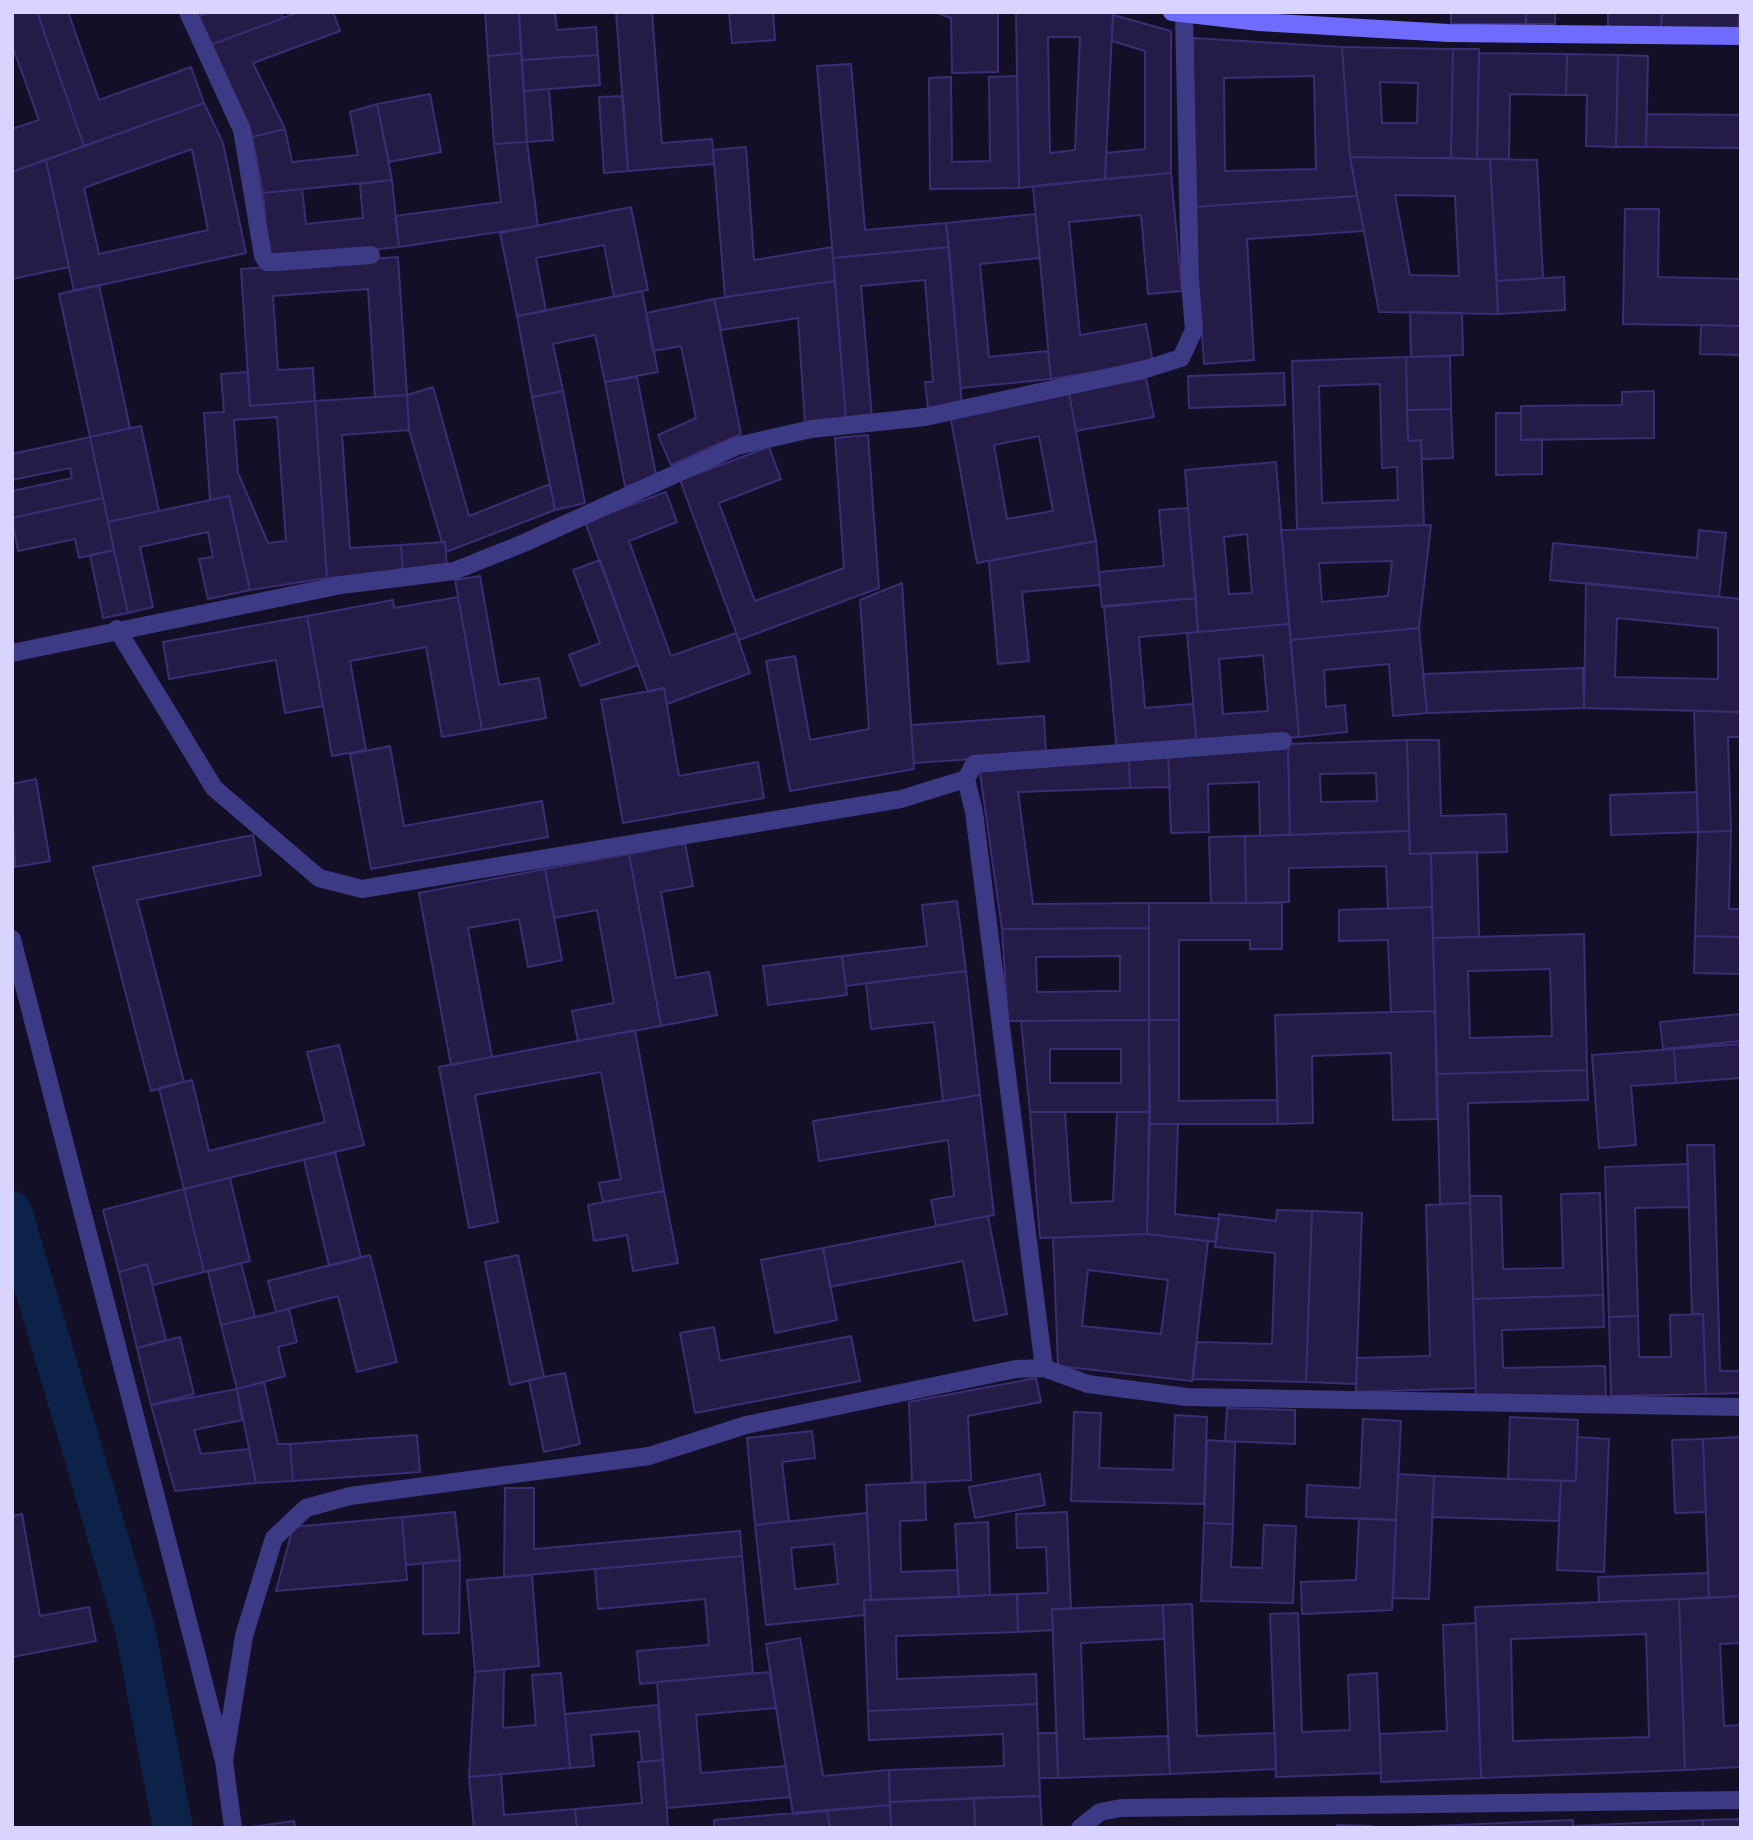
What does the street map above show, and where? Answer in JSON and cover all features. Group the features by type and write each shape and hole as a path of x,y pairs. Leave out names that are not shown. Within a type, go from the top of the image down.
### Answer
{"street":[{"path":"188,12 242,130 260,248 267,262 371,255"},
{"path":"12,653 117,629 341,585 454,571 524,543 737,446 811,429 925,416 1146,369 1181,358 1194,330 1178,13 1449,33 1741,36"},
{"path":"117,629 214,788 319,878 362,889 901,799 965,779 974,764 1283,741"},
{"path":"965,779 974,812 1044,1368"},
{"path":"12,939 128,1379 224,1761 233,1828"},
{"path":"224,1761 243,1636 258,1580 274,1538 306,1508 350,1496 649,1457 746,1425 1016,1368 1044,1368 1088,1384 1187,1397 1741,1407"},
{"path":"1080,1828 1100,1812 1121,1808 1741,1800"}],"building":[{"path":"12,12 37,12 84,146 12,172 12,129 39,120 12,45"},
{"path":"37,12 68,12 99,100 191,67 204,103 84,146"},
{"path":"210,12 281,12 283,18 208,46 197,17"},
{"path":"299,12 333,12 340,31 253,63 285,129 252,137 208,46"},
{"path":"485,12 519,12 521,53 488,56"},
{"path":"519,12 555,12 557,30 596,27 598,55 522,60"},
{"path":"616,12 652,12 662,143 712,139 714,164 628,171"},
{"path":"729,12 773,12 775,40 732,43"},
{"path":"935,12 998,12 998,72 952,73 951,18"},
{"path":"1016,12 1113,12 1105,179 1019,188","holes":["1048,37 1080,37 1075,150 1050,153"]},
{"path":"1451,12 1526,12 1526,24 1451,24"},
{"path":"1526,12 1555,12 1555,24 1526,24"},
{"path":"1608,12 1662,12 1661,29 1608,27"},
{"path":"1662,12 1739,12 1738,31 1661,29"},
{"path":"1113,15 1171,31 1171,173 1105,179 1106,153 1145,149 1145,51 1112,41"},
{"path":"1193,38 1342,47 1350,157 1357,196 1193,207","holes":["1314,76 1316,169 1225,171 1224,78"]},
{"path":"1342,47 1453,49 1451,158 1350,157","holes":["1380,82 1418,83 1417,123 1382,123"]},
{"path":"1453,49 1479,49 1477,159 1451,158"},
{"path":"521,53 527,142 494,144 488,56"},
{"path":"1479,53 1567,54 1566,95 1510,94 1509,159 1477,159"},
{"path":"1567,54 1618,55 1616,147 1586,146 1587,95 1566,95"},
{"path":"598,55 600,85 524,91 522,60"},
{"path":"1618,55 1648,56 1646,147 1616,147"},
{"path":"851,64 865,230 946,223 949,247 833,258 817,66"},
{"path":"1017,76 1019,188 930,189 929,78 951,77 952,162 990,161 989,77"},
{"path":"549,89 553,140 527,142 524,91"},
{"path":"430,94 441,152 389,162 377,104"},
{"path":"623,96 628,171 604,173 599,97"},
{"path":"204,103 223,143 246,253 74,291 46,160","holes":["192,149 208,230 99,254 84,188"]},
{"path":"377,104 392,180 263,193 252,137 285,129 292,162 358,155 350,112"},
{"path":"1647,114 1741,115 1741,148 1646,147"},
{"path":"527,142 538,226 399,247 395,216 501,202 494,144"},
{"path":"746,147 754,260 832,247 835,281 725,297 713,150"},
{"path":"1350,157 1490,159 1498,314 1379,312","holes":["1395,195 1455,196 1459,276 1410,275"]},
{"path":"1490,159 1537,160 1543,278 1497,281"},
{"path":"46,160 69,267 12,279 12,172"},
{"path":"1171,173 1182,291 1148,294 1141,215 1069,222 1080,335 1146,324 1153,363 1051,379 1033,186"},
{"path":"392,180 399,247 269,260 263,193 302,189 306,224 363,218 360,184"},
{"path":"1357,196 1364,231 1247,239 1254,360 1204,364 1193,207"},
{"path":"631,207 648,290 614,297 604,245 536,258 546,311 517,316 500,233"},
{"path":"1625,209 1659,209 1658,277 1741,279 1741,326 1623,324"},
{"path":"1035,214 1040,258 980,264 989,357 1048,351 1051,379 961,388 946,223"},
{"path":"949,247 962,406 928,408 925,382 933,382 925,280 861,286 872,418 846,420 833,258"},
{"path":"398,257 407,395 375,397 368,289 273,296 278,370 313,368 315,401 250,406 241,269"},
{"path":"1564,277 1565,310 1498,314 1497,281"},
{"path":"835,281 846,420 805,423 798,318 721,330 714,299"},
{"path":"99,285 130,428 90,437 59,294"},
{"path":"642,291 658,372 605,382 595,335 553,344 563,391 532,397 517,316"},
{"path":"714,299 741,434 671,465 658,435 696,418 681,346 653,351 646,313"},
{"path":"1410,312 1462,313 1463,355 1411,357"},
{"path":"1701,325 1741,326 1741,355 1700,354"},
{"path":"1450,356 1451,409 1407,410 1406,357"},
{"path":"1406,357 1408,441 1421,440 1424,525 1297,529 1292,361","holes":["1380,384 1382,468 1397,467 1398,500 1322,503 1319,386"]},
{"path":"248,372 250,406 315,401 327,578 250,590 229,496 210,500 204,413 224,412 221,374","holes":["277,417 286,541 268,543 238,473 234,420"]},
{"path":"1284,373 1285,405 1189,408 1188,376"},
{"path":"637,377 657,480 625,486 605,382"},
{"path":"1146,378 1154,417 1076,431 1069,393"},
{"path":"433,387 469,516 550,484 555,510 446,552 409,430 407,395"},
{"path":"563,391 585,503 555,510 532,397"},
{"path":"1654,391 1654,438 1521,440 1521,406 1622,405 1622,392"},
{"path":"1069,393 1096,541 977,563 950,414","holes":["1039,436 1053,511 1007,519 994,445"]},
{"path":"407,395 409,430 342,435 350,548 401,545 403,573 327,578 315,401"},
{"path":"1451,409 1453,458 1422,459 1421,440 1408,441 1407,410"},
{"path":"1496,413 1521,413 1521,440 1542,439 1542,474 1496,475"},
{"path":"141,426 159,511 108,522 90,437"},
{"path":"868,435 879,588 739,640 680,480 769,447 781,479 719,503 755,601 844,568 835,438"},
{"path":"90,437 103,498 12,518 12,491 72,478 70,468 12,480 12,454"},
{"path":"1276,462 1289,624 1198,632 1185,470","holes":["1247,534 1252,593 1229,594 1224,537"]},
{"path":"666,492 677,522 629,541 671,656 736,633 750,673 667,704 664,688 648,692 585,522"},
{"path":"229,496 250,590 208,599 199,559 213,557 208,532 140,547 153,607 128,613 108,522"},
{"path":"103,498 114,550 79,558 75,539 18,551 12,518"},
{"path":"1188,508 1196,598 1102,607 1099,572 1164,566 1159,510"},
{"path":"1431,525 1419,628 1291,640 1281,530","holes":["1392,561 1388,596 1322,602 1319,563"]},
{"path":"1699,530 1726,533 1719,597 1550,580 1553,543 1697,558"},
{"path":"1096,541 1100,585 1022,592 1029,661 998,664 989,561"},
{"path":"445,542 447,569 403,573 401,545"},
{"path":"114,550 128,613 103,618 90,555"},
{"path":"600,560 638,665 581,686 569,655 600,643 573,570"},
{"path":"480,576 499,685 539,678 546,718 482,730 455,580"},
{"path":"902,583 914,769 790,791 766,661 795,656 810,740 869,729 860,600"},
{"path":"1586,583 1741,599 1741,712 1584,708","holes":["1617,618 1718,628 1718,679 1615,677"]},
{"path":"458,597 482,730 442,737 426,647 350,661 366,750 332,756 307,616 393,600 394,608"},
{"path":"1196,598 1198,632 1139,637 1145,708 1193,704 1197,746 1117,753 1104,606"},
{"path":"307,616 323,706 285,713 276,660 169,679 163,642"},
{"path":"1289,624 1299,737 1197,746 1187,633","holes":["1263,655 1268,711 1223,714 1219,659"]},
{"path":"1419,628 1427,713 1393,716 1389,664 1324,670 1326,707 1345,705 1347,732 1299,737 1291,640"},
{"path":"1583,668 1584,708 1427,713 1423,674"},
{"path":"664,688 679,776 758,762 764,798 623,823 601,700"},
{"path":"1694,711 1741,712 1741,737 1728,737 1731,831 1698,832"},
{"path":"1044,716 1046,754 914,763 911,725"},
{"path":"1407,740 1409,831 1290,835 1288,744","holes":["1376,773 1377,801 1321,802 1320,774"]},
{"path":"1407,740 1439,740 1441,816 1506,814 1507,852 1410,854"},
{"path":"390,746 404,826 542,801 548,837 371,869 350,754"},
{"path":"1288,747 1290,835 1260,836 1259,782 1208,784 1209,832 1171,833 1168,750"},
{"path":"1168,756 1170,787 1130,788 1129,758"},
{"path":"1129,758 1130,788 1018,792 1033,904 1149,903 1149,928 1002,929 979,766"},
{"path":"36,779 50,861 15,867 12,784"},
{"path":"1697,792 1698,832 1611,835 1610,795"},
{"path":"1409,831 1410,854 1431,853 1432,907 1388,909 1386,866 1289,868 1289,902 1246,903 1245,836"},
{"path":"1731,831 1729,909 1741,909 1741,937 1695,936 1698,832"},
{"path":"253,835 261,875 137,900 184,1082 151,1091 93,867"},
{"path":"1245,836 1246,903 1211,903 1209,837"},
{"path":"685,843 693,886 661,892 676,978 709,972 717,1015 661,1026 629,854"},
{"path":"1477,852 1479,937 1433,938 1431,853"},
{"path":"629,854 661,1026 578,1041 572,1011 614,1003 597,910 554,918 545,869"},
{"path":"545,869 562,960 528,967 519,919 468,928 492,1057 451,1065 419,893"},
{"path":"957,901 966,971 846,986 842,956 927,946 922,905"},
{"path":"1149,903 1282,903 1282,949 1250,949 1250,940 1179,940 1179,1020 1149,1020"},
{"path":"1432,907 1435,1011 1391,1012 1388,940 1339,941 1339,910"},
{"path":"1149,928 1149,1020 1008,1021 1002,929","holes":["1120,956 1120,991 1037,992 1036,957"]},
{"path":"1584,934 1587,1070 1437,1074 1433,938","holes":["1550,969 1552,1036 1470,1038 1468,971"]},
{"path":"1695,936 1741,937 1741,974 1694,973"},
{"path":"842,956 847,995 768,1005 763,966"},
{"path":"966,971 980,1095 943,1101 934,1022 871,1029 866,983"},
{"path":"1435,1011 1437,1119 1393,1120 1391,1053 1312,1056 1313,1123 1278,1124 1275,1015"},
{"path":"1741,1014 1741,1041 1663,1049 1660,1022"},
{"path":"1149,1020 1150,1112 1030,1112 1021,1021","holes":["1050,1049 1121,1049 1121,1083 1050,1083"]},
{"path":"1149,1020 1179,1020 1179,1101 1277,1100 1278,1124 1149,1124"},
{"path":"635,1030 664,1191 603,1202 599,1183 621,1179 601,1072 475,1095 498,1222 469,1228 439,1067"},
{"path":"1741,1044 1741,1078 1676,1083 1674,1049"},
{"path":"339,1045 364,1145 184,1189 159,1088 192,1080 209,1151 325,1122 307,1052"},
{"path":"1674,1049 1676,1083 1631,1086 1636,1145 1599,1148 1592,1055"},
{"path":"1587,1070 1588,1100 1468,1103 1470,1203 1440,1204 1437,1074"},
{"path":"980,1095 994,1215 936,1226 931,1200 954,1196 948,1140 819,1161 813,1121"},
{"path":"1030,1112 1065,1112 1071,1203 1113,1201 1117,1112 1150,1112 1147,1234 1040,1238"},
{"path":"1149,1124 1178,1124 1175,1214 1219,1219 1216,1242 1147,1234"},
{"path":"1687,1145 1714,1145 1720,1371 1741,1371 1741,1393 1706,1394 1703,1314 1692,1314"},
{"path":"335,1152 361,1258 329,1266 304,1160"},
{"path":"1688,1164 1689,1207 1635,1208 1638,1316 1609,1317 1605,1167"},
{"path":"230,1178 250,1261 204,1272 184,1189"},
{"path":"184,1189 204,1272 153,1285 147,1264 119,1272 103,1210"},
{"path":"664,1191 678,1263 633,1271 627,1235 594,1241 588,1205"},
{"path":"1600,1193 1603,1295 1473,1299 1470,1196 1501,1196 1503,1269 1563,1268 1561,1194"},
{"path":"1470,1203 1476,1388 1356,1392 1357,1358 1430,1356 1426,1205"},
{"path":"1277,1210 1312,1211 1306,1382 1193,1379 1197,1342 1272,1344 1275,1253 1215,1247 1219,1214 1276,1221"},
{"path":"1312,1211 1362,1213 1356,1384 1306,1382"},
{"path":"988,1216 1007,1314 974,1321 963,1261 830,1287 823,1248"},
{"path":"1147,1234 1208,1241 1192,1381 1058,1366 1053,1238","holes":["1088,1270 1168,1280 1161,1334 1082,1326"]},
{"path":"823,1248 837,1320 775,1333 761,1260"},
{"path":"370,1255 397,1362 357,1372 338,1296 276,1312 268,1281"},
{"path":"518,1255 544,1377 510,1385 485,1262"},
{"path":"241,1263 255,1317 221,1325 208,1272"},
{"path":"147,1264 166,1340 137,1348 119,1272"},
{"path":"1603,1295 1604,1327 1502,1330 1503,1368 1605,1366 1606,1396 1476,1400 1473,1299"},
{"path":"289,1309 297,1342 278,1347 285,1376 237,1389 221,1325"},
{"path":"1703,1314 1706,1394 1611,1396 1609,1317 1638,1316 1639,1357 1671,1357 1670,1315"},
{"path":"714,1327 720,1361 851,1336 860,1381 695,1413 680,1333"},
{"path":"180,1337 194,1394 151,1405 137,1348"},
{"path":"565,1373 580,1444 544,1452 529,1380"},
{"path":"1036,1378 1041,1402 968,1416 971,1480 912,1483 909,1402"},
{"path":"264,1382 278,1444 290,1444 293,1481 256,1483 237,1389"},
{"path":"237,1389 242,1420 194,1430 201,1454 249,1449 256,1483 175,1491 151,1405"},
{"path":"1227,1408 1295,1410 1295,1444 1225,1441"},
{"path":"1074,1412 1101,1413 1099,1468 1173,1470 1175,1415 1207,1417 1204,1504 1071,1501"},
{"path":"1510,1417 1578,1420 1576,1481 1508,1479"},
{"path":"1363,1419 1401,1421 1396,1520 1306,1517 1307,1485 1360,1488"},
{"path":"812,1431 815,1458 782,1462 789,1521 755,1525 747,1438"},
{"path":"417,1435 420,1472 293,1481 290,1444"},
{"path":"1577,1437 1609,1439 1604,1572 1557,1570 1561,1481 1576,1481"},
{"path":"1741,1437 1741,1596 1709,1598 1703,1439"},
{"path":"1703,1439 1706,1512 1675,1513 1672,1440"},
{"path":"1207,1440 1235,1442 1233,1524 1204,1523"},
{"path":"1040,1474 1045,1505 975,1518 969,1487"},
{"path":"1398,1474 1434,1476 1429,1599 1393,1598"},
{"path":"1434,1476 1561,1481 1559,1521 1432,1517"},
{"path":"925,1482 926,1520 900,1521 901,1572 957,1570 959,1597 871,1600 866,1485"},
{"path":"505,1488 534,1488 534,1549 740,1531 742,1556 504,1577"},
{"path":"455,1512 460,1560 406,1565 402,1517"},
{"path":"1067,1512 1071,1609 1052,1609 1053,1630 1018,1632 1017,1594 1048,1593 1046,1547 1017,1548 1016,1514"},
{"path":"867,1513 871,1600 864,1600 865,1615 766,1625 755,1525","holes":["834,1544 838,1584 795,1589 791,1548"]},
{"path":"22,1514 40,1616 89,1607 96,1641 12,1657 12,1516"},
{"path":"402,1517 407,1580 276,1591 293,1527"},
{"path":"1359,1518 1396,1520 1392,1610 1302,1614 1301,1582 1356,1580"},
{"path":"988,1522 990,1595 959,1597 955,1524"},
{"path":"1204,1523 1233,1524 1231,1567 1262,1568 1264,1525 1296,1526 1293,1603 1201,1601"},
{"path":"742,1556 753,1673 640,1684 637,1651 709,1645 705,1599 598,1609 595,1569"},
{"path":"460,1560 459,1633 423,1634 423,1563"},
{"path":"1708,1573 1709,1598 1599,1602 1598,1577"},
{"path":"532,1575 539,1666 475,1672 467,1580"},
{"path":"1017,1594 1018,1632 896,1636 897,1679 1036,1674 1037,1704 868,1711 864,1600"},
{"path":"1741,1596 1741,1643 1720,1644 1724,1726 1741,1725 1741,1767 1685,1770 1679,1599"},
{"path":"1679,1599 1685,1770 1481,1778 1475,1607","holes":["1646,1634 1649,1737 1513,1741 1511,1639"]},
{"path":"1192,1604 1197,1736 1275,1733 1276,1769 1170,1774 1163,1605"},
{"path":"1163,1605 1164,1639 1081,1643 1084,1739 1168,1736 1170,1774 1058,1778 1052,1609"},
{"path":"1298,1613 1302,1732 1350,1730 1348,1675 1377,1673 1381,1773 1276,1777 1270,1614"},
{"path":"1476,1623 1481,1778 1381,1782 1380,1734 1447,1731 1443,1625"},
{"path":"800,1638 823,1776 889,1770 890,1805 793,1814 766,1644"},
{"path":"504,1669 503,1728 536,1725 532,1675 561,1673 570,1768 469,1777 475,1672"},
{"path":"770,1672 776,1708 696,1715 701,1773 786,1766 790,1797 667,1808 657,1682"},
{"path":"1037,1704 1040,1796 890,1802 889,1770 1004,1766 1003,1734 869,1740 868,1711"},
{"path":"658,1705 663,1760 642,1762 639,1731 591,1735 594,1766 570,1768 565,1714"},
{"path":"1038,1733 1057,1733 1058,1778 1039,1778"},
{"path":"663,1760 668,1828 577,1828 575,1809 642,1803 638,1762"},
{"path":"501,1774 504,1815 575,1809 577,1828 474,1828 469,1777"},
{"path":"1040,1796 1042,1828 975,1828 974,1798"},
{"path":"974,1798 975,1828 891,1828 890,1802"},
{"path":"890,1805 891,1828 830,1828 827,1810"},
{"path":"827,1810 830,1828 714,1828 714,1820"},
{"path":"1741,1819 1741,1828 1703,1828 1703,1820"},
{"path":"1573,1820 1573,1828 1410,1828 1410,1827"},
{"path":"1703,1820 1703,1828 1573,1828 1573,1826"},
{"path":"294,1821 295,1828 251,1828 251,1827"},
{"path":"1337,1825 1371,1826 1371,1828 1337,1828"}],"waterway":[{"path":"12,1211 135,1629 173,1828"}]}
